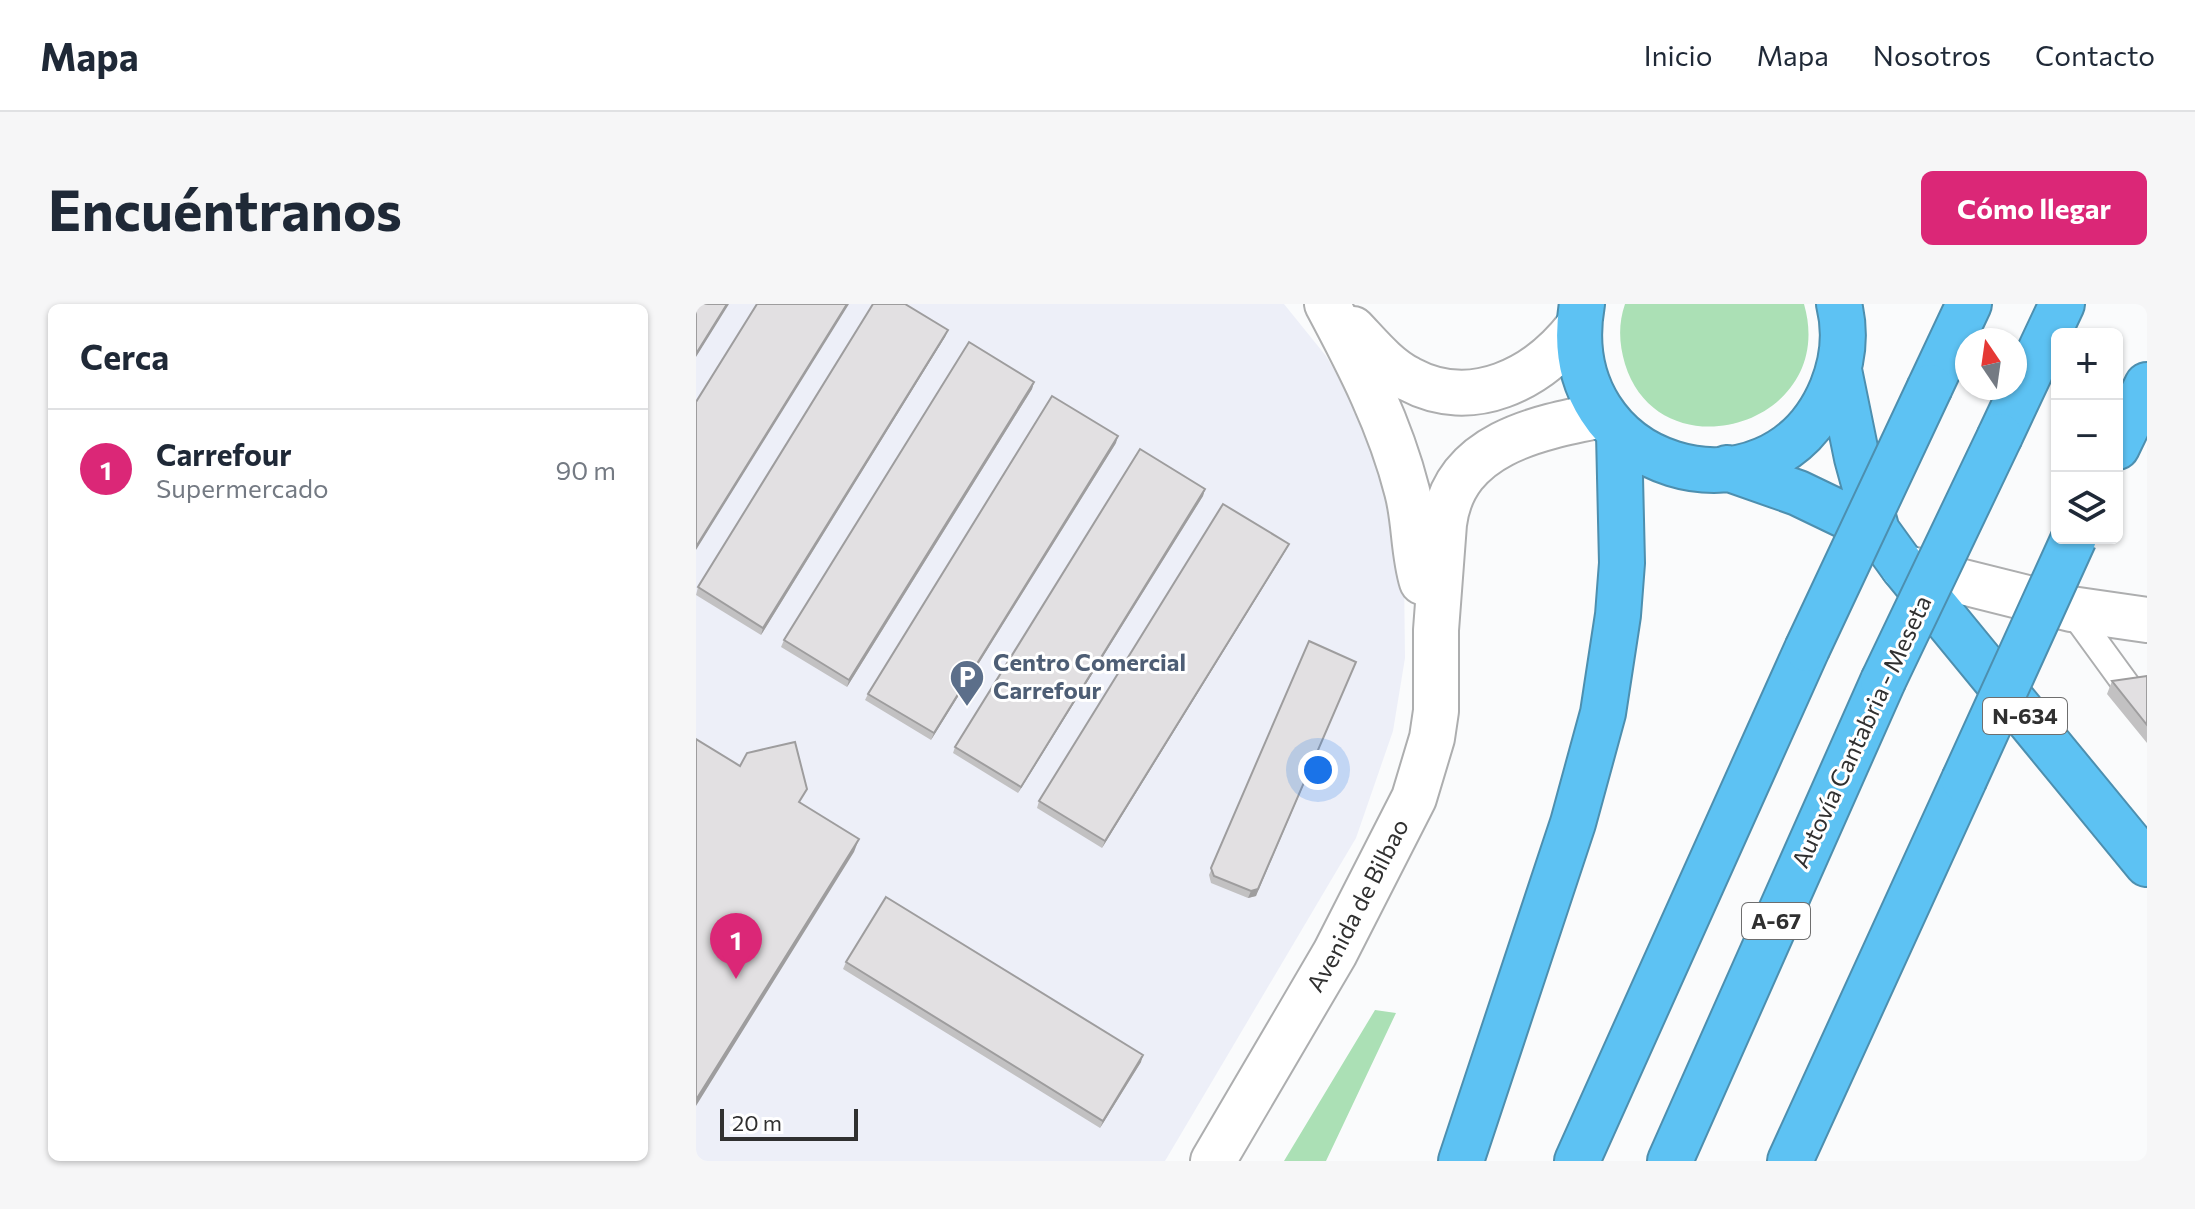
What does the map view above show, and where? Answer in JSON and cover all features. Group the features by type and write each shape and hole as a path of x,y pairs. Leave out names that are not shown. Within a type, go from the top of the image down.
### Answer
{"highway":[{"name":"N-634","path":"1611,424 1648,454 1681,467 1727,468 1766,458 1799,436 1824,407 1839,370 1843,339 1839,304"},
{"path":"1577,1161 1807,649 1969,304"},
{"name":"Autovía Cantabria - Meseta","path":"1670,1161 1883,681 2062,304"},
{"path":"1461,1161 1569,835 1603,713 1615,647 1622,563 1611,424 1582,373 1580,315"},
{"name":"N-634","path":"1839,370 1857,458 1877,531 1903,567 2147,864"},
{"path":"2123,435 2147,385"},
{"name":"N-634","path":"1727,468 1798,493 1877,531"},
{"path":"1790,1161 2071,544"}],"street":[{"name":"Avenida de Bilbao","path":"1328,304 1380,357 1407,379 1434,390 1463,394 1491,390 1537,368 1560,351 1580,315"},
{"name":"Avenida de Bilbao","path":"1328,304 1371,390 1392,442 1407,491 1420,576 1436,630"},
{"name":"Avenida de Bilbao","path":"1213,1161 1335,953 1414,798 1429,752 1436,711 1436,630 1446,504 1456,483 1486,452 1507,441 1611,424"},
{"path":"1903,567 2071,609 2147,620"}],"lane":[{"path":"2071,609 2130,690"}],"shaded area":[{"name":"Centro Comercial Carrefour","path":"696,304 1284,304 1326,356 1349,395 1380,470 1404,574 1405,658 1393,731 1356,838 1165,1161 696,1161"}],"green space":[{"path":"1625,304 1804,304 1808,346 1796,380 1772,406 1741,422 1706,427 1673,419 1644,399 1625,364 1621,349 1621,319"},
{"path":"1375,1010 1396,1013 1326,1161 1284,1161"}],"building":[{"path":"696,304 727,304 696,354"},
{"path":"757,304 847,304 696,547 696,402"},
{"path":"873,304 905,304 948,330 763,628 698,587"},
{"path":"969,342 1034,382 849,680 784,640"},
{"path":"1052,396 1118,436 934,733 868,694"},
{"path":"1140,449 1205,489 1021,787 955,747"},
{"path":"1223,504 1289,544 1105,841 1039,801"},
{"path":"1309,641 1356,662 1258,889 1251,891 1214,876 1211,868"},
{"path":"2147,676 2147,725 2112,681"},
{"path":"696,739 740,766 747,753 795,742 807,789 799,802 859,839 696,1100"},
{"path":"886,897 1143,1055 1103,1121 846,962"}],"place":[{"name":"Centro Comercial Carrefour","path":"967,708"},
{"name":"Carrefour","path":"736,979"}]}
